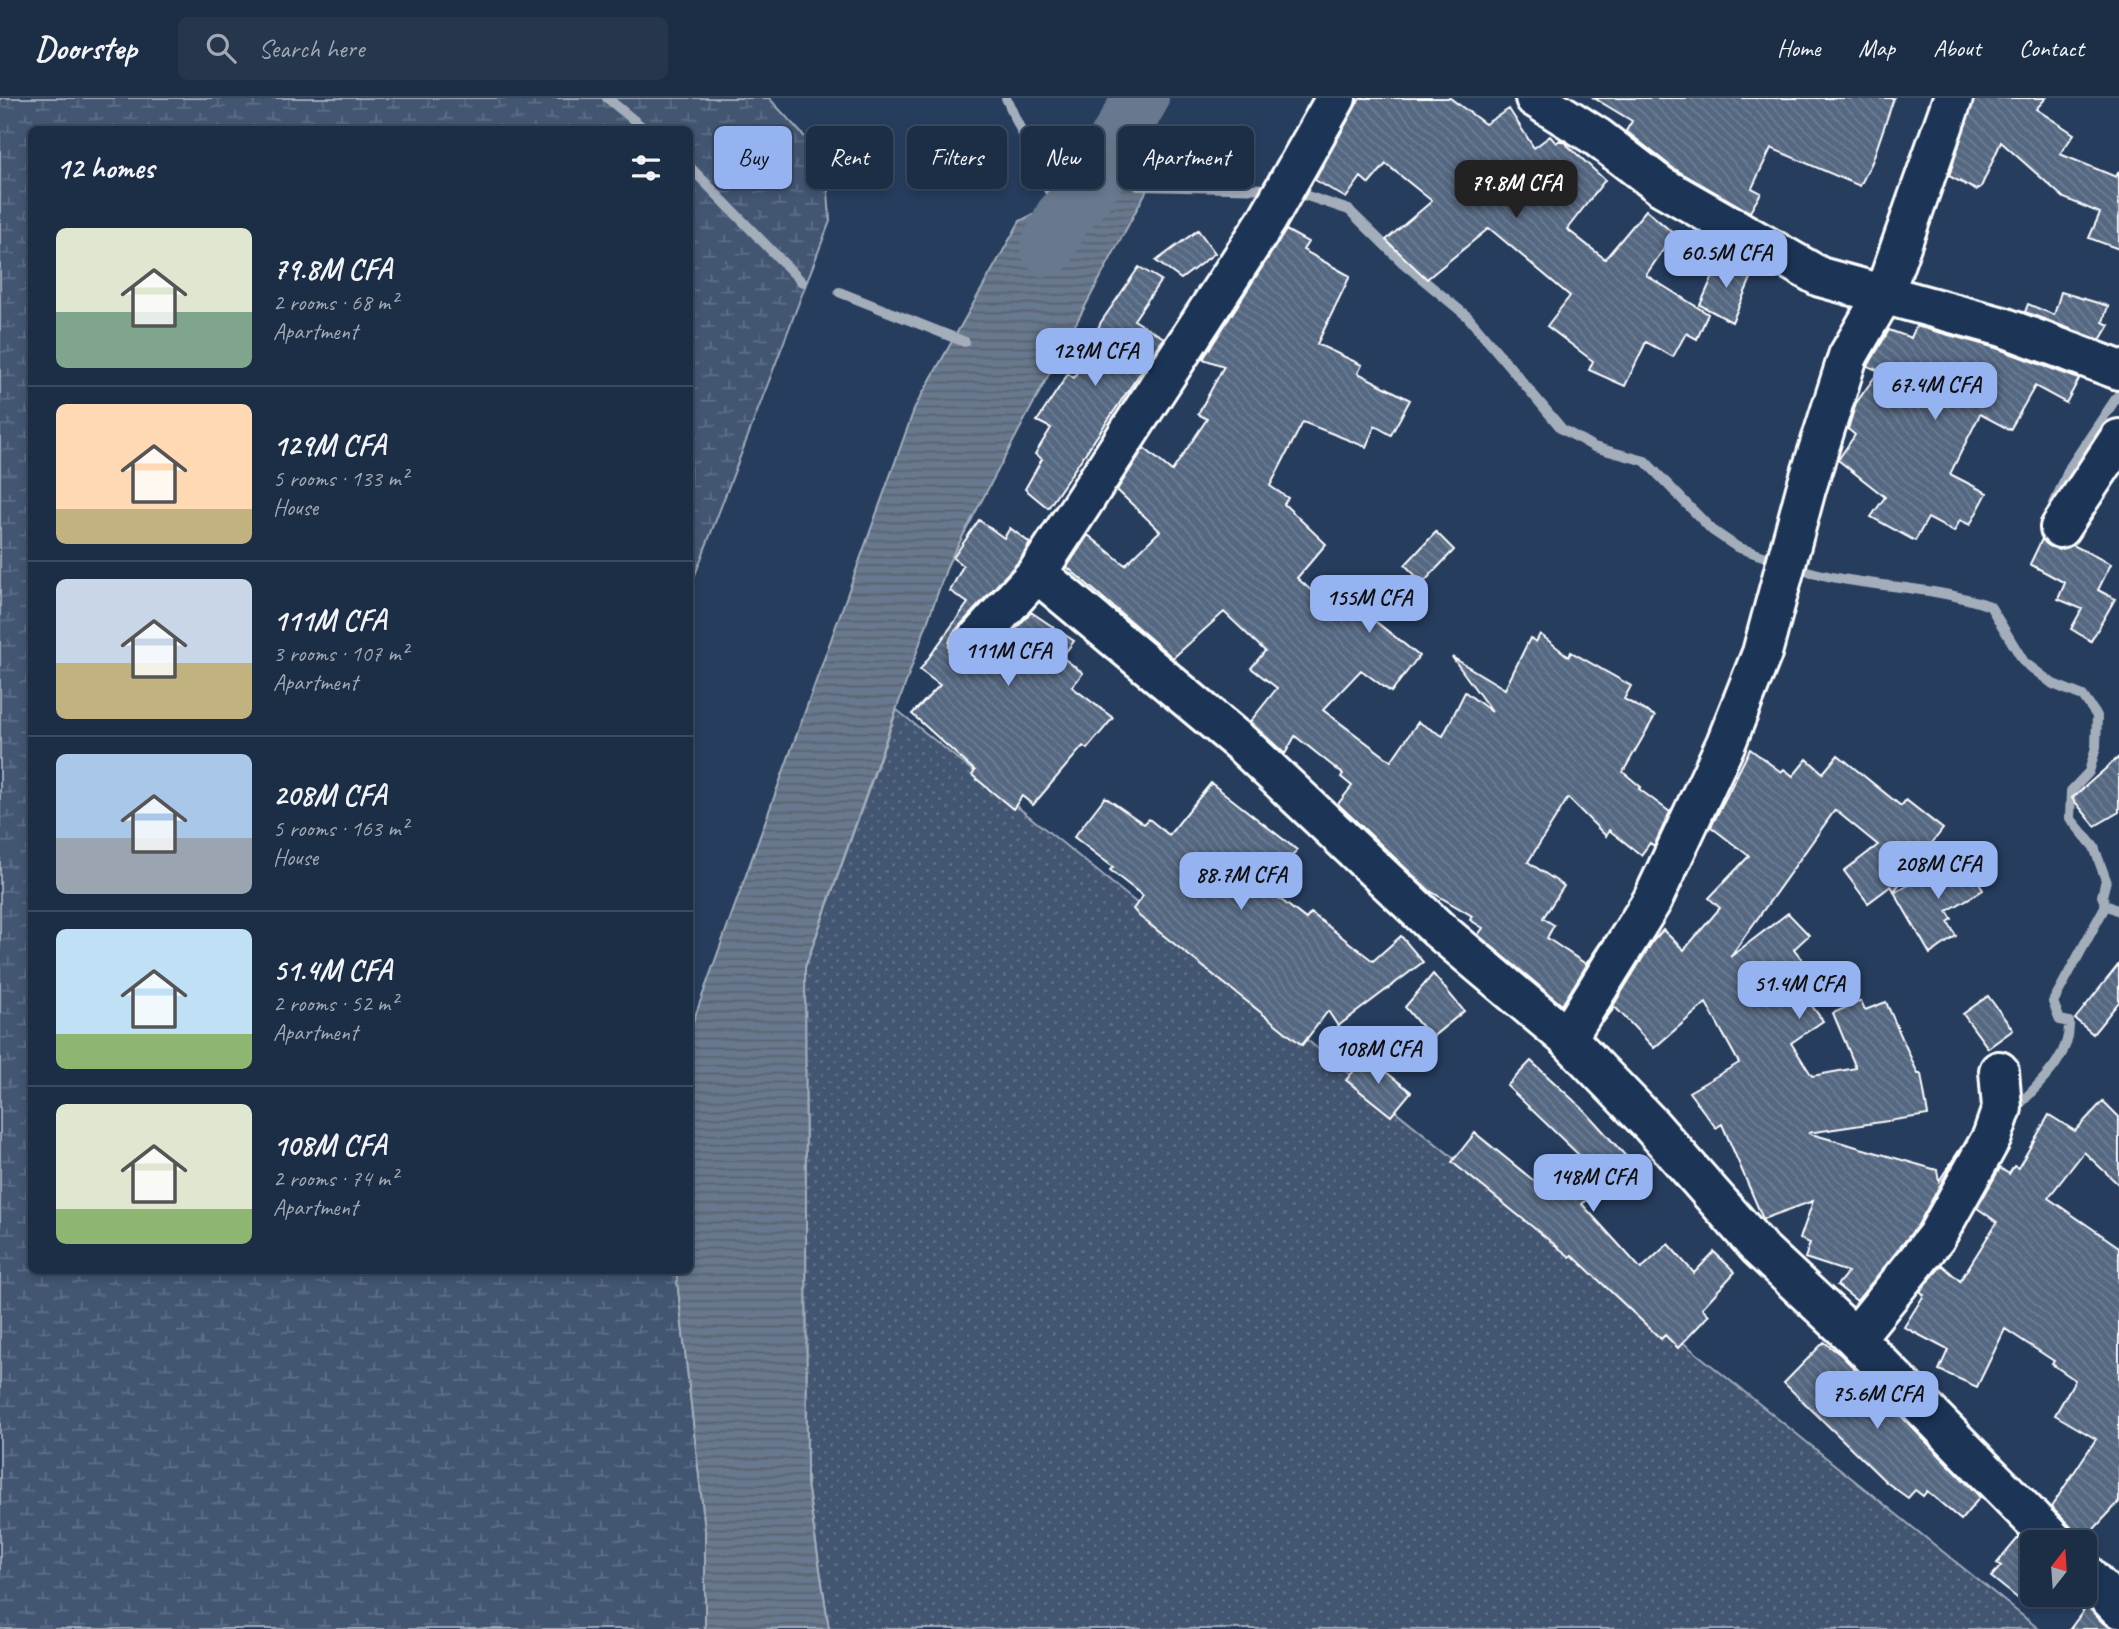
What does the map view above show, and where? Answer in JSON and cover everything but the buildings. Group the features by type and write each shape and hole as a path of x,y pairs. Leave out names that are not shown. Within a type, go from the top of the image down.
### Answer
{"street":[{"path":"970,647 1037,573 1267,220 1336,98"},
{"path":"1535,98 1597,137 1661,186 1820,277 2003,327 2119,370"},
{"path":"1567,1038 1652,901 1726,743 1762,653 1806,488 1848,356 1884,294 1949,99"},
{"path":"2060,528 2119,439"},
{"path":"1037,573 1242,744 1438,929 1567,1038 1651,1125 1759,1248 1855,1338 2043,1530"},
{"path":"1855,1338 1936,1237 1992,1137 2001,1108 1999,1071"},
{"path":"2097,1583 2116,1598"}],"green space":[{"path":"0,98 769,98 806,138 806,189 828,189 830,221 693,580 693,126 28,126 28,1274 676,1274 705,1529 705,1629 0,1629"},
{"path":"897,710 2039,1629 829,1629 807,1484 805,968"}],"shaded area":[{"path":"1118,171 1118,189 1148,189 948,564 805,967 807,1484 829,1629 705,1629 705,1529 676,1274 693,1274 693,1022 915,407 1020,221 1082,189 1104,189 1104,178"}],"waterway":[{"path":"607,98 641,126"},
{"path":"1006,98 1060,215"},
{"path":"1048,247 1062,218 1091,186 1141,98"},
{"path":"693,170 802,282"},
{"path":"1254,189 1273,189"},
{"path":"1292,191 1349,210 1403,263 1468,317 1562,429 1594,447 1645,461 1712,530 1737,547 1780,562"},
{"path":"839,292 965,342"},
{"path":"2051,511 2070,467 2119,394"},
{"path":"1794,567 1843,579 1941,593 1990,606 2024,662 2053,684 2083,696 2097,716 2096,747 2089,772 2071,791 2070,818 2094,847 2106,880 2102,896 2106,905 2119,911"},
{"path":"2014,1110 2059,1060 2068,1035 2069,1022 2060,1020 2053,1002 2106,905"}]}
